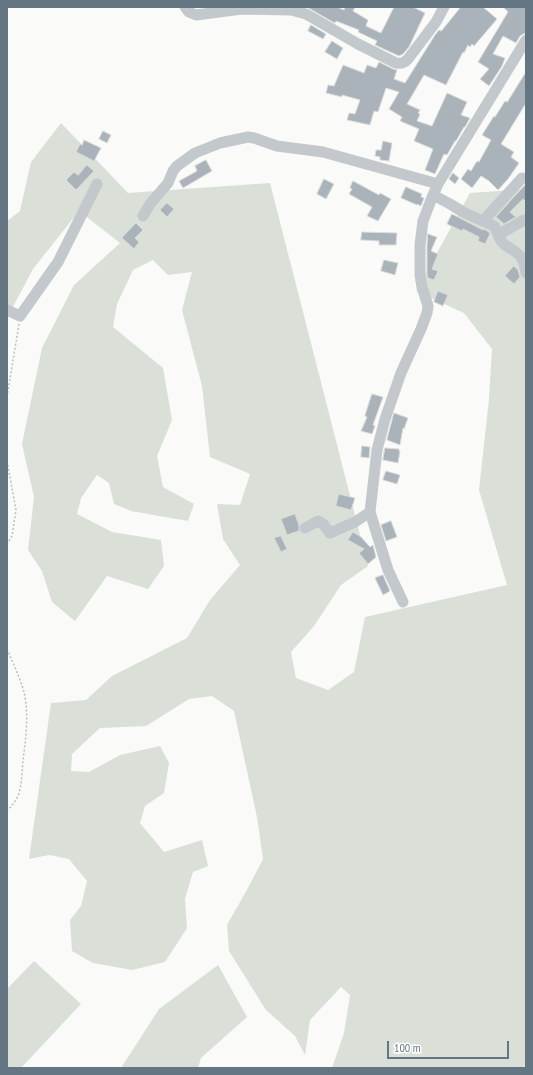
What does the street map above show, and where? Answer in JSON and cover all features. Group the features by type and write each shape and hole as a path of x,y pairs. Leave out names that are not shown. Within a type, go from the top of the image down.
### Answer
{"street":[{"path":"185,7 189,12 196,15 242,9 291,10 299,12 306,14 358,44 396,63 401,64 408,59 436,22 444,7"},
{"path":"403,602 388,570 370,512 377,450 385,418 401,373 427,313 428,306 420,275 420,245 423,221 438,184 526,40"},
{"path":"143,216 150,204 168,183 177,166 195,153 220,143 248,137 277,146 323,152 438,184"},
{"path":"483,221 522,178"},
{"path":"7,310 20,316 58,262 97,184"},
{"path":"433,195 463,212 494,226 503,244 516,252 523,260 526,273"},
{"path":"498,235 526,220"},
{"path":"305,528 318,521 323,524 330,533 355,522 370,512"}],"path":[{"path":"7,397 20,316"},
{"path":"7,461 16,510 12,536 7,544"},
{"path":"7,649 24,693 27,734 18,796 7,812"}],"shaded area":[{"path":"61,123 128,193 270,183 368,566 341,585 314,626 291,652 296,678 328,690 354,672 365,617 507,585 479,490 489,399 492,349 464,313 416,291 470,193 526,189 526,1068 332,1068 344,1033 350,995 341,987 310,1020 305,1055 295,1036 266,1010 229,951 227,925 263,859 257,817 234,711 212,696 189,699 146,726 100,728 72,754 71,771 89,772 120,755 160,746 169,763 164,793 145,806 140,823 164,852 202,840 208,866 193,872 185,899 187,928 165,962 132,970 93,963 72,951 70,920 81,906 87,881 69,859 49,855 29,859 51,703 86,700 112,676 187,638 210,600 240,565 223,539 217,504 240,505 250,474 210,457 202,386 182,310 192,272 168,275 153,260 133,270 117,304 113,327 163,368 172,420 157,456 163,487 194,504 188,521 131,511 114,504 109,483 97,475 81,498 77,514 112,532 161,540 164,566 148,589 107,576 75,621 52,602 42,571 28,550 34,497 22,444 42,348 74,285 120,243 79,211 33,269 7,318 7,221 20,211 31,162"},
{"path":"34,961 81,1004 21,1068 7,1068 7,989"},
{"path":"218,965 247,1017 201,1058 198,1068 121,1068 159,1009"}],"building":[{"path":"307,7 337,7 344,10 345,7 355,7 353,11 368,20 366,26 381,33 394,7 413,7 425,13 409,47 399,56 375,45 377,41 358,32 359,30 336,21 335,23"},
{"path":"461,7 483,7 497,19 474,46 472,44 470,47 468,45 446,85 424,75 407,104 420,110 417,121 432,126 447,93 467,102 461,115 470,118 447,155 444,154 435,174 425,170 433,149 414,141 419,129 400,121 402,117 389,109 399,92 386,88 378,112 374,111 370,125 347,120 349,113 355,114 360,100 342,95 342,97 326,93 328,85 334,86 343,65 364,73 367,65 376,68 379,62 397,70 394,79 405,83 435,35 439,30 441,31"},
{"path":"503,7 526,7 526,33 520,36 516,43 503,36 493,54 505,58 502,66 489,86 480,79 489,69 478,62 508,12"},
{"path":"311,25 326,34 323,39 308,31"},
{"path":"332,41 343,48 337,59 325,52"},
{"path":"526,72 526,103 501,144 514,152 511,157 519,163 498,190 489,181 481,176 472,188 461,179 468,169 471,171 477,161 479,162 491,140 482,135 505,101 507,102"},
{"path":"103,131 111,135 107,143 99,139"},
{"path":"84,140 101,148 94,161 76,152"},
{"path":"383,141 392,143 389,161 380,160 380,157 375,156 376,150 381,150"},
{"path":"206,160 212,171 183,188 179,181 197,171 195,166"},
{"path":"87,165 94,171 76,190 66,180 74,172 78,175"},
{"path":"453,173 459,178 455,184 449,179"},
{"path":"324,179 334,184 326,199 317,194"},
{"path":"353,181 379,195 380,193 391,199 378,221 367,216 372,207 349,194 352,189 350,188"},
{"path":"526,184 526,202 523,199 510,212 516,217 504,224 496,217"},
{"path":"406,187 422,194 421,197 424,198 421,206 401,198"},
{"path":"167,203 174,209 167,217 160,210"},
{"path":"452,214 489,232 490,234 485,244 478,241 479,237 463,229 462,231 447,224"},
{"path":"136,223 143,230 135,238 139,242 134,249 122,238"},
{"path":"362,232 397,233 396,245 379,245 379,241 361,240"},
{"path":"428,234 437,237 431,251 438,254 432,269 438,271 434,280 428,278 427,274"},
{"path":"384,260 398,263 395,275 381,271"},
{"path":"514,266 518,270 520,277 514,284 505,276"},
{"path":"438,291 448,295 443,306 434,302"},
{"path":"372,394 383,397 373,425 375,426 372,434 361,431 367,417 365,416"},
{"path":"394,413 408,418 404,429 403,428 400,445 387,440"},
{"path":"362,446 370,447 369,458 361,457"},
{"path":"385,448 399,449 398,463 383,460"},
{"path":"386,471 400,475 397,484 383,480"},
{"path":"339,494 355,498 351,510 336,506"},
{"path":"295,514 299,525 299,531 287,535 281,519"},
{"path":"391,521 397,537 386,541 381,525"},
{"path":"353,532 361,537 370,547 373,545 376,557 368,564 359,553 364,549 348,540"},
{"path":"281,536 287,549 281,552 274,538"},
{"path":"383,575 390,591 383,595 375,578"}]}
